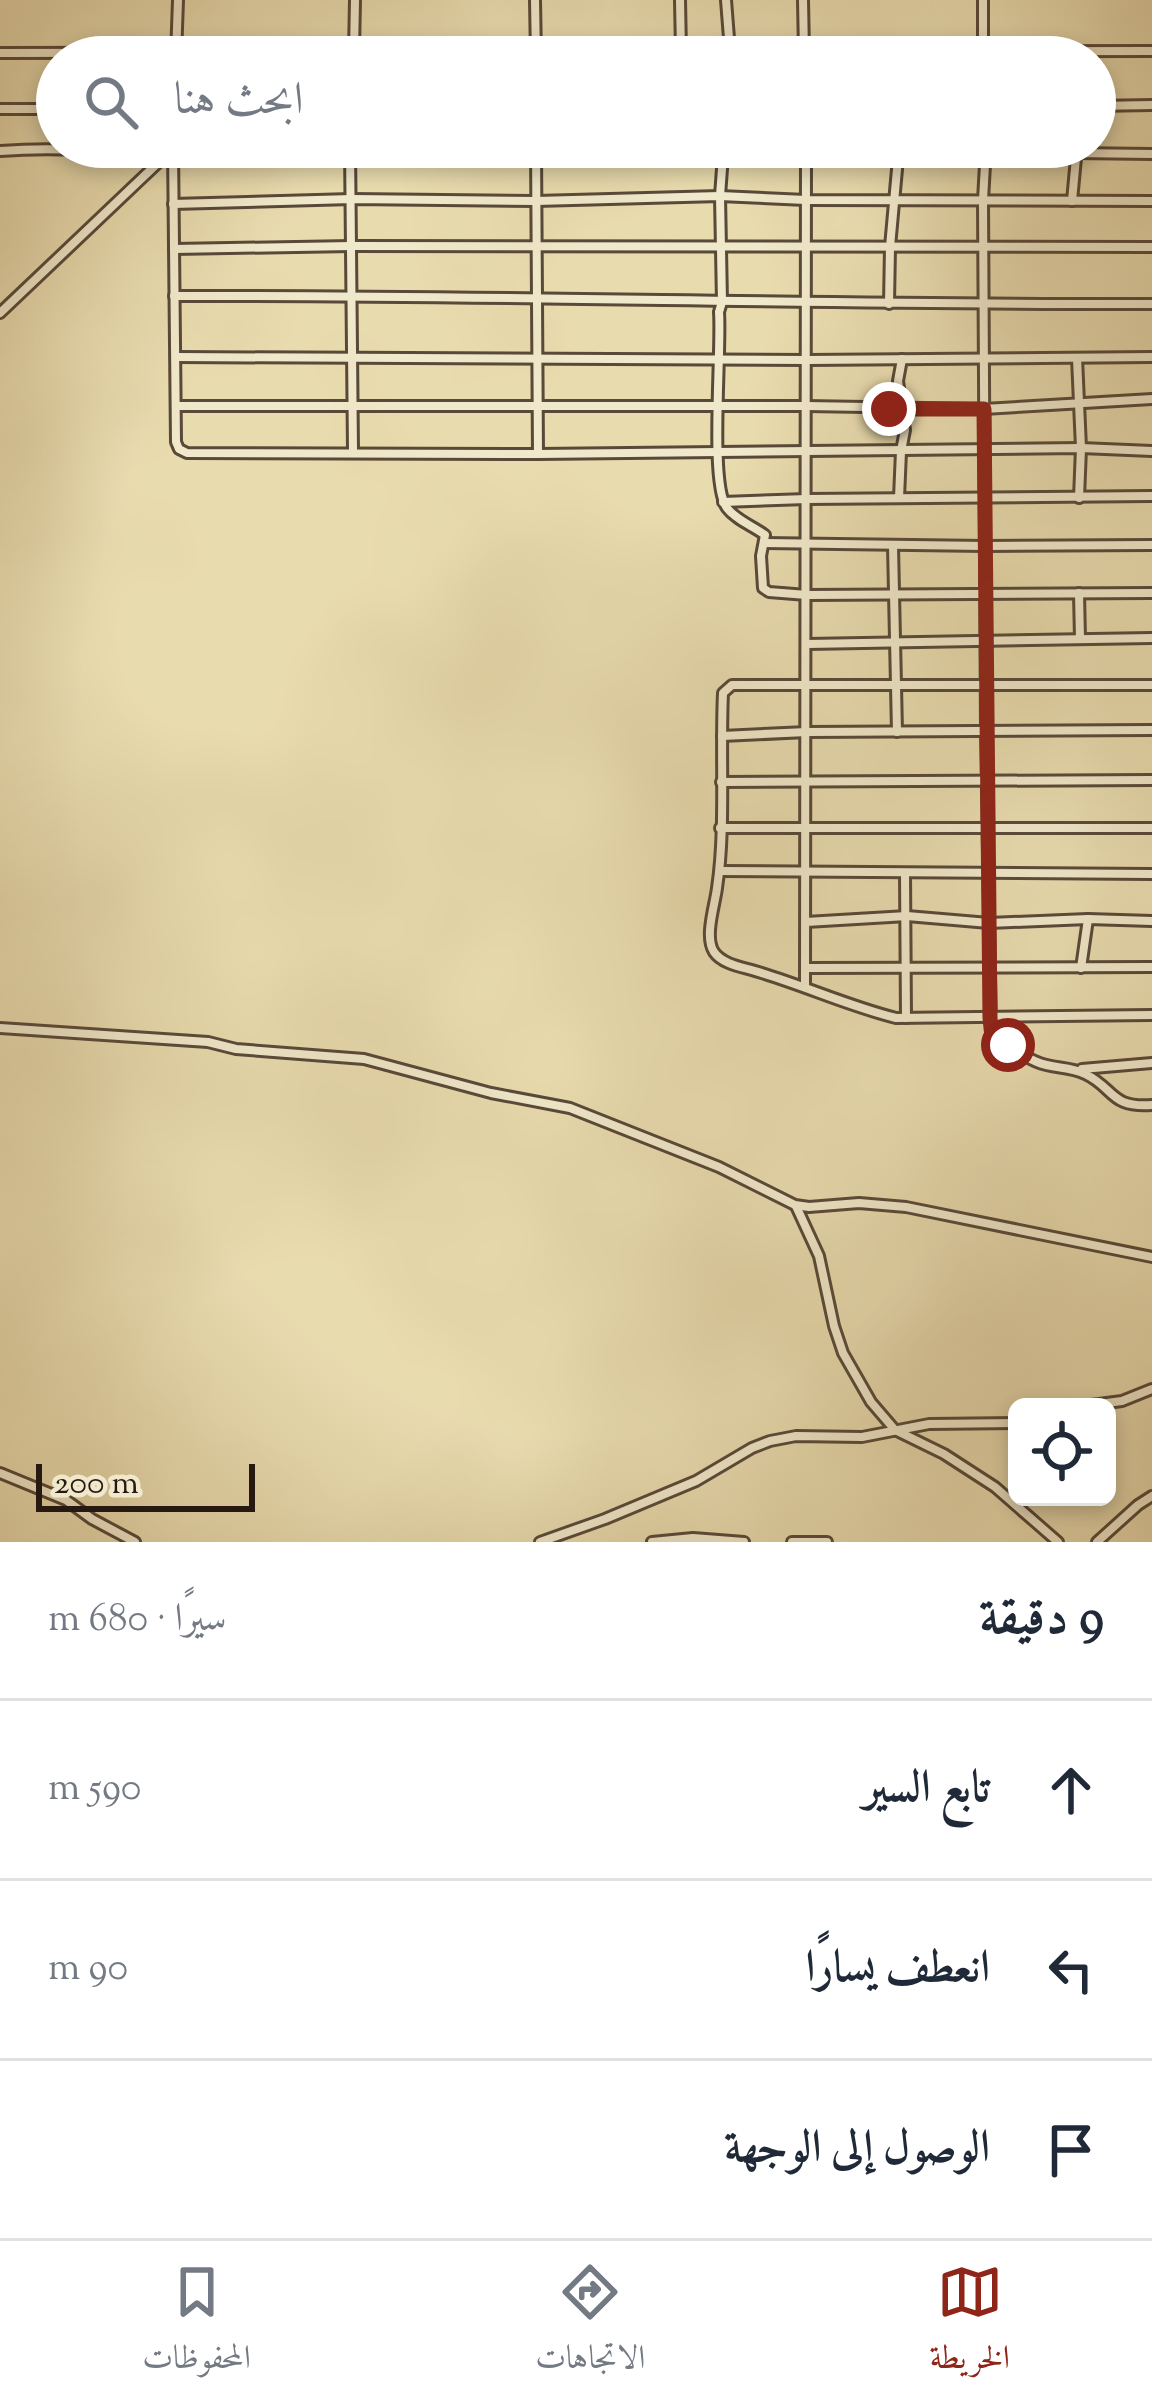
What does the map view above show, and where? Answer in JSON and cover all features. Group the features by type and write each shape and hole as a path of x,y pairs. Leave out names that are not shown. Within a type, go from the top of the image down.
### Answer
{"street":[{"path":"177,36 178,0"},
{"path":"354,36 355,0"},
{"path":"535,0 536,36"},
{"path":"680,0 681,36"},
{"path":"725,36 726,0"},
{"path":"803,0 806,36"},
{"path":"983,0 983,36"},
{"path":"1116,52 1152,51"},
{"path":"0,53 36,53"},
{"path":"1116,106 1152,106"},
{"path":"0,109 36,109"},
{"path":"0,151 36,149"},
{"path":"1116,152 1152,154"},
{"path":"0,313 151,168"},
{"path":"173,168 176,442 187,453 1152,451"},
{"path":"351,168 353,451"},
{"path":"536,168 538,454"},
{"path":"724,168 720,493 731,513 763,532 763,588 807,595 1152,592"},
{"path":"805,985 806,168"},
{"path":"889,304 898,168"},
{"path":"985,168 985,640 992,1037 1036,1062 1092,1077 1120,1102 1152,1105"},
{"path":"1072,201 1075,168"},
{"path":"173,205 720,196 1152,201"},
{"path":"174,249 1152,247"},
{"path":"174,296 1152,304"},
{"path":"175,357 1152,357"},
{"path":"1077,358 1079,498"},
{"path":"899,498 905,430 898,381 902,359"},
{"path":"176,406 902,410 1152,399"},
{"path":"723,502 1152,496"},
{"path":"764,543 1152,545"},
{"path":"892,546 897,732"},
{"path":"1078,593 1080,639"},
{"path":"807,644 1152,638"},
{"path":"1152,685 727,688 721,736 720,872 711,936 711,948 732,964 896,1018 1152,1015"},
{"path":"721,736 1152,730"},
{"path":"721,782 1152,780"},
{"path":"720,828 1152,827"},
{"path":"720,872 1152,874"},
{"path":"905,873 906,1018"},
{"path":"806,922 907,916 989,923 1152,921"},
{"path":"1081,968 1088,919"},
{"path":"807,968 1152,967"},
{"path":"0,1028 208,1042 236,1049 364,1059 491,1093 570,1108 719,1168 795,1205 906,1207 1152,1257"},
{"path":"1077,1070 1152,1063"},
{"path":"795,1205 819,1256 843,1353 871,1402 896,1430 995,1487 1058,1542"},
{"path":"1116,1402 1152,1389"},
{"path":"540,1542 696,1481 770,1441 796,1436 862,1437 929,1424 1008,1423"},
{"path":"0,1472 66,1500 135,1542"},
{"path":"1101,1542 1152,1496"},
{"path":"652,1542 693,1538 744,1542"},
{"path":"792,1542 827,1542"}],"route":[{"path":"889,409 984,409 990,1018 992,1037 1008,1045"}]}
